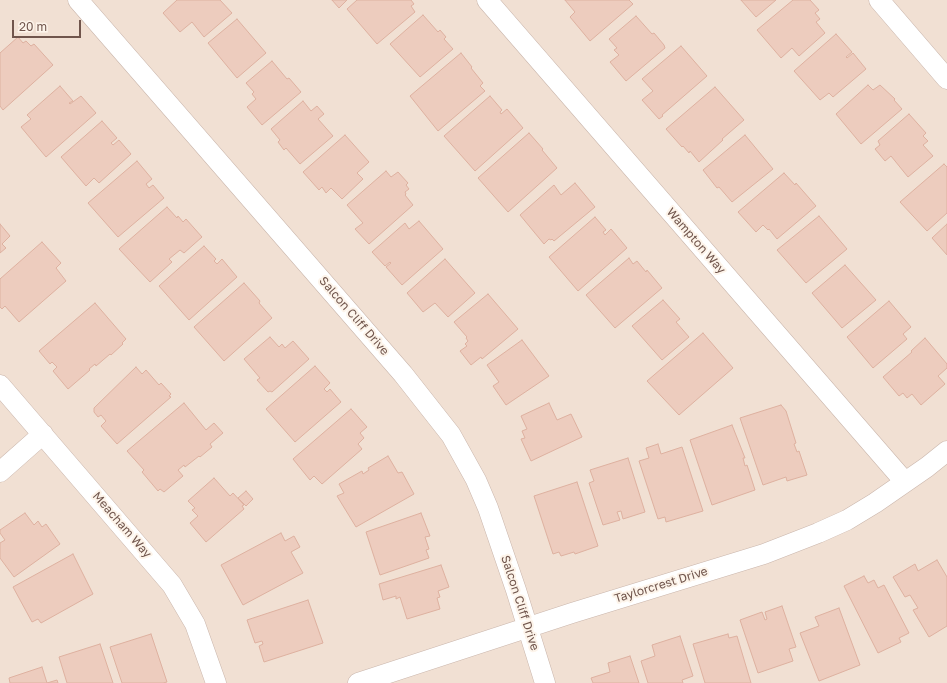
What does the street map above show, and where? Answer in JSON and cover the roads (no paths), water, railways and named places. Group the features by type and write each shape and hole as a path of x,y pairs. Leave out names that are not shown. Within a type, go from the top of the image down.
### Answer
{"street":[{"name":"Salcon Cliff Drive","path":"78,0 403,374 451,434 476,480 488,508 545,683"},
{"name":"Wampton Way","path":"486,0 905,482"},
{"path":"879,0 947,79"},
{"name":"Meacham Way","path":"0,385 172,585 195,624 216,683"},
{"path":"0,472 43,434"},
{"name":"Taylorcrest Drive","path":"358,683 764,554 818,533 846,520 875,502 947,451"}]}
